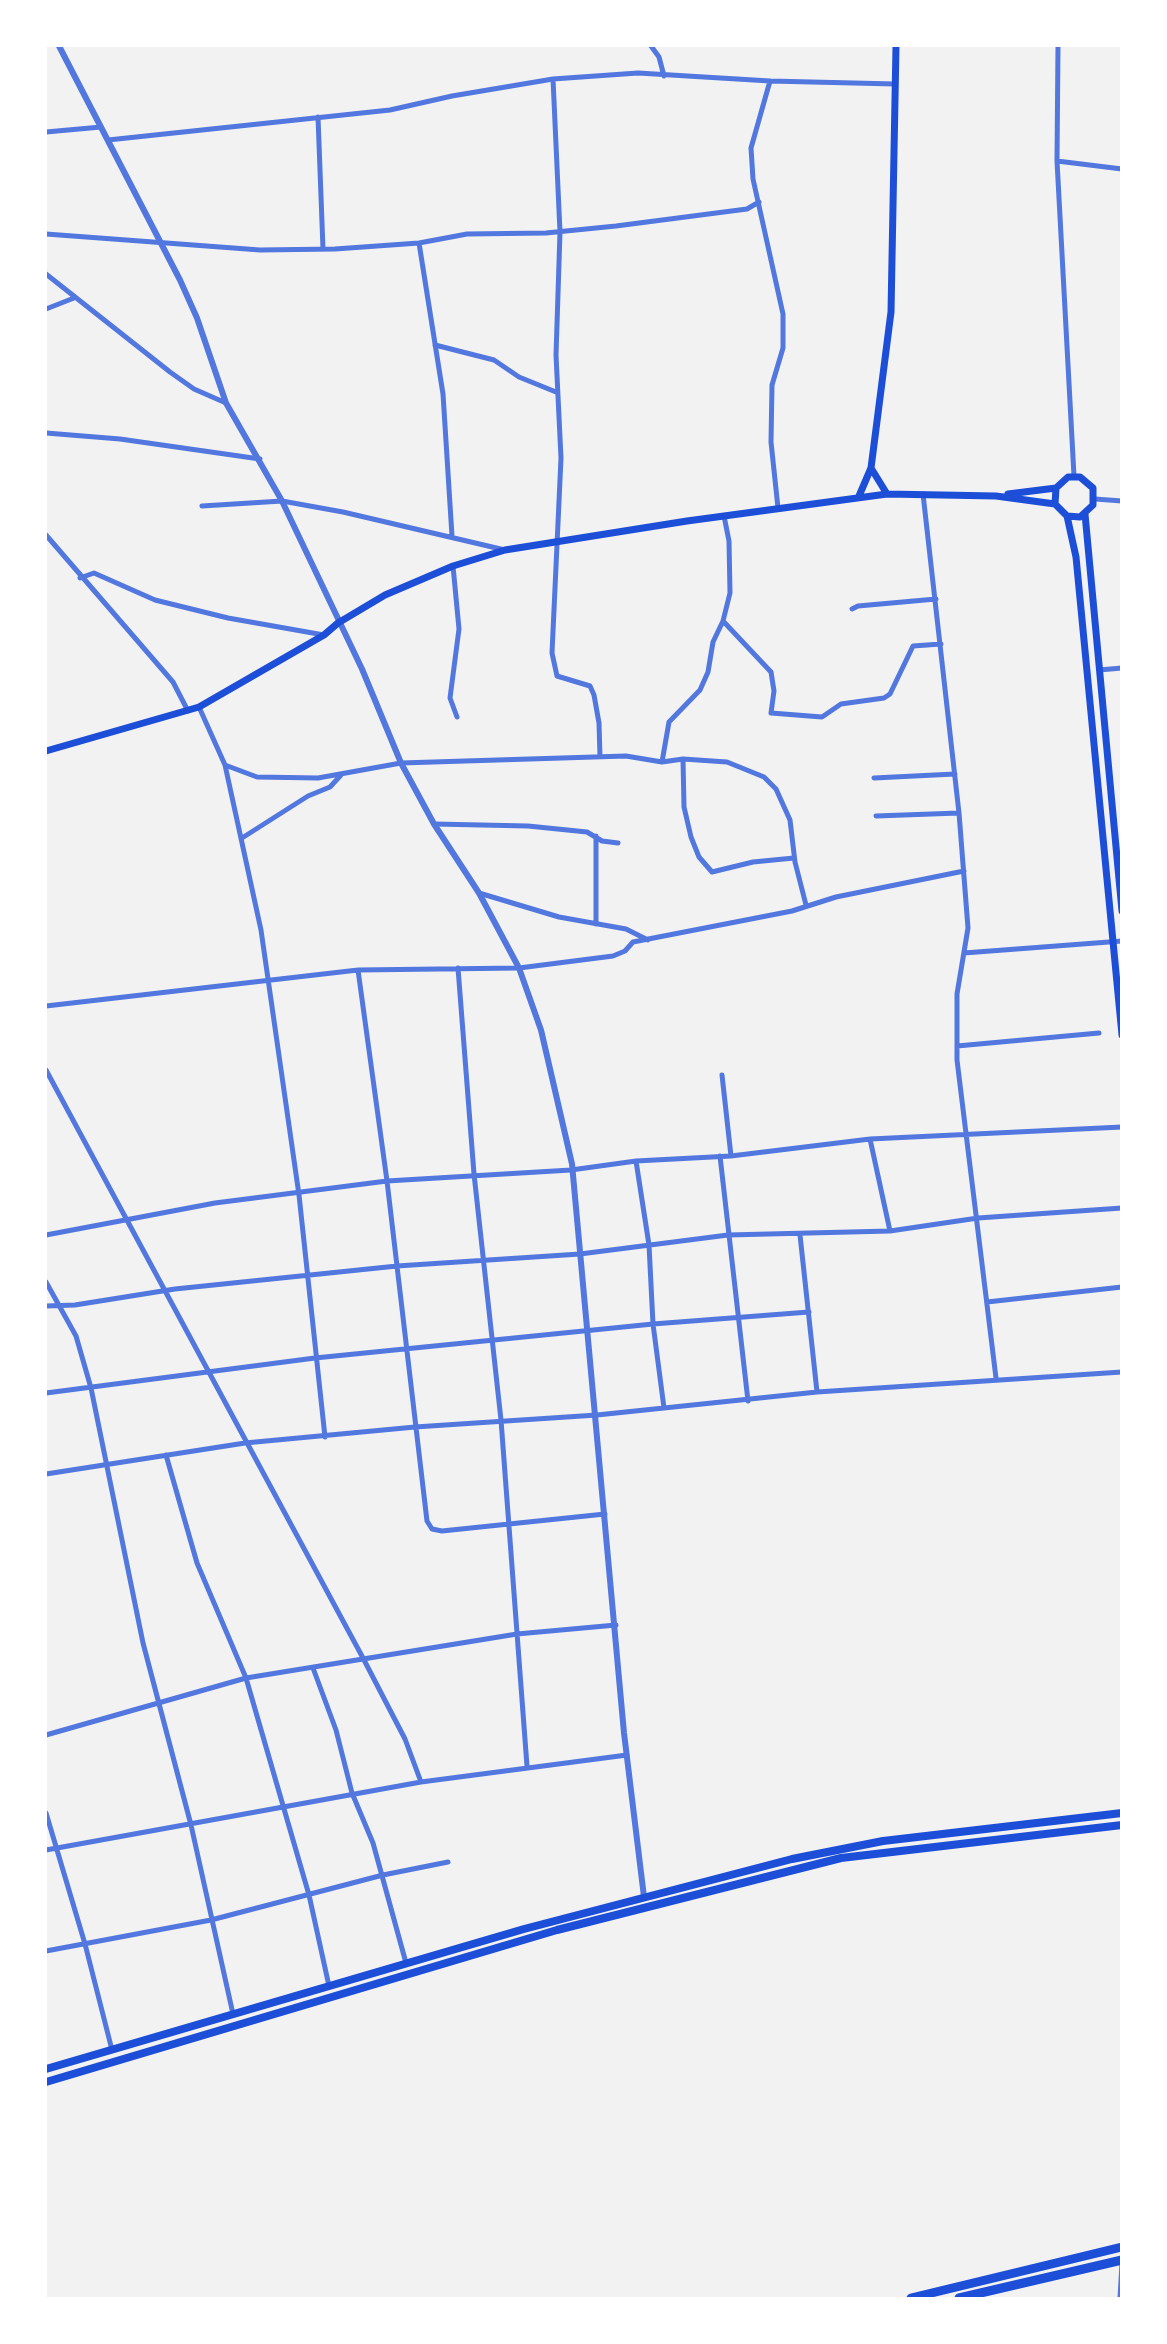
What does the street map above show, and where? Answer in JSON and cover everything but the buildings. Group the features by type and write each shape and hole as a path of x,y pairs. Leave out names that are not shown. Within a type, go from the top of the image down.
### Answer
{"highway":[{"path":"911,2298 1122,2248"},
{"path":"958,2298 1122,2262"}],"main road":[{"path":"859,496 871,468 891,312 896,46"},
{"path":"871,468 887,494"},
{"path":"1055,503 1056,488 1063,480 1074,477 1089,483 1095,499 1085,514 1099,670 1118,827 1121,909"},
{"path":"996,496 1056,488"},
{"path":"46,751 199,707 324,635 338,623 385,595 453,566 505,550 859,496 996,496 1055,503 1067,516 1078,573 1122,1035"},
{"path":"1067,516 1085,514"},
{"path":"46,2069 406,1963 644,1897 843,1847 1122,1813"},
{"path":"1075,1819 1077,1829"},
{"path":"46,2082 557,1930 794,1869 841,1858 1122,1825"}],"street":[{"path":"59,46 163,245 197,318 226,403 282,501 362,669 401,763 434,824 479,893 519,968 541,1030 571,1170 597,1415 627,1755 644,1897"},
{"path":"651,46 659,57 664,76"},
{"path":"1058,46 1057,160 1074,477"},
{"path":"108,140 390,110 452,96 553,79 638,74 770,81 895,83"},
{"path":"553,79 560,232 556,392 561,458 551,631 555,673 562,680 590,686 598,706 600,757"},
{"path":"770,81 751,148 759,202 783,314 783,348 772,384 771,442 778,508"},
{"path":"318,117 323,249"},
{"path":"46,132 101,127"},
{"path":"1057,160 1122,169"},
{"path":"46,234 163,245 260,250 323,249 419,243 467,234 560,232 747,209 759,202"},
{"path":"419,243 443,394 453,537"},
{"path":"46,274 186,384 226,403"},
{"path":"46,309 74,298"},
{"path":"435,345 494,360 519,377 556,392"},
{"path":"46,433 120,439 260,459"},
{"path":"923,494 955,774 968,928 957,994 957,1046 996,1378"},
{"path":"1095,499 1122,501"},
{"path":"202,506 282,501 505,550"},
{"path":"662,762 669,722 700,690 708,672 713,642 723,621 730,593 729,541 724,516"},
{"path":"46,535 80,578 173,682 188,711"},
{"path":"453,566 459,629 450,698 457,718"},
{"path":"80,578 94,573 155,600 228,618 324,635"},
{"path":"852,609 858,606 936,599"},
{"path":"723,621 771,672 774,691 771,713 822,717 841,704 884,698 890,694 913,646 941,645"},
{"path":"1099,670 1122,668"},
{"path":"199,707 225,765 242,838 268,982 299,1195 325,1437"},
{"path":"225,765 257,777 318,778 341,775 354,769 401,763 626,756 662,762 682,759 727,762 764,777 776,789 790,820 794,858 806,905"},
{"path":"682,759 684,807 689,827 699,857 712,872 723,872 754,862 794,858"},
{"path":"874,778 955,774"},
{"path":"242,838 308,796 330,787 341,775"},
{"path":"876,816 959,813"},
{"path":"434,824 528,826 596,835 602,841 618,843"},
{"path":"596,835 596,924"},
{"path":"46,1006 358,970 519,968 613,956 625,951 633,942 792,912 806,905 964,871"},
{"path":"479,893 596,924 626,929 648,940"},
{"path":"964,953 1122,941"},
{"path":"458,968 474,1174 501,1420 527,1766"},
{"path":"358,970 387,1181 427,1521 432,1529 605,1514"},
{"path":"957,1046 1098,1033"},
{"path":"46,1070 126,1220 167,1290 245,1443 363,1658 405,1740 421,1782"},
{"path":"722,1075 731,1156"},
{"path":"46,1235 215,1203 299,1195 387,1181 571,1170 636,1161 731,1156 870,1139 965,1132 1122,1128"},
{"path":"870,1139 890,1231"},
{"path":"720,1156 748,1401"},
{"path":"636,1161 649,1245 653,1324 664,1408"},
{"path":"46,1306 75,1305 167,1290 397,1266 580,1254 728,1235 890,1231 978,1218 1122,1208"},
{"path":"800,1235 817,1392"},
{"path":"46,1282 76,1336 91,1388 159,1704 191,1825 233,2014"},
{"path":"987,1302 1122,1287"},
{"path":"46,1393 315,1358 406,1351 653,1324 809,1312"},
{"path":"46,1474 245,1443 501,1420 597,1415 817,1392 996,1378 1122,1372"},
{"path":"166,1455 197,1563 246,1678 309,1895 329,1986"},
{"path":"46,1735 246,1678 517,1634 616,1625"},
{"path":"313,1668 336,1730 352,1793 373,1843 406,1963"},
{"path":"46,1850 191,1825 283,1804 527,1766 627,1755"},
{"path":"46,1813 85,1944 112,2050"},
{"path":"46,1951 211,1920 383,1875 448,1862"},
{"path":"1119,2298 1122,2262"}]}
